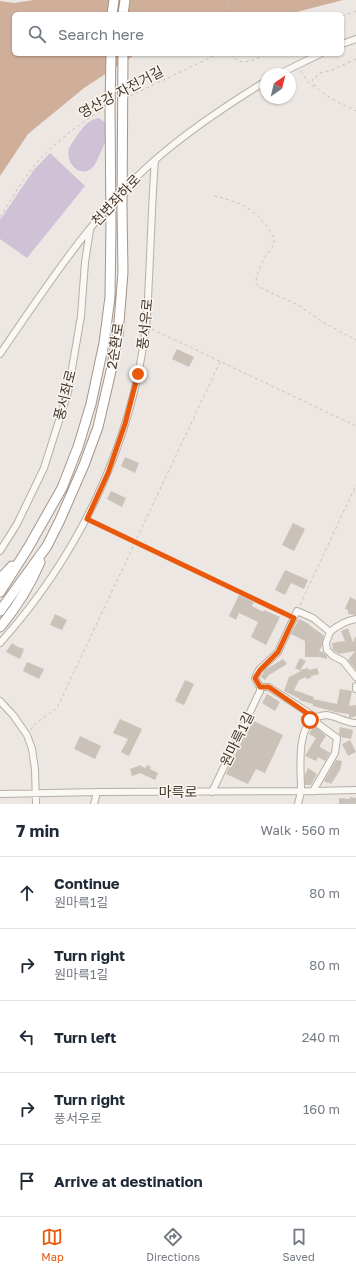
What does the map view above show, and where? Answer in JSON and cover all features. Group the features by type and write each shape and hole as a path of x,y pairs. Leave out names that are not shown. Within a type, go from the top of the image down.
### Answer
{"highway":[{"path":"112,12 114,0"},
{"path":"123,12 125,0"},
{"name":"2순환로","path":"0,592 28,548 62,488 78,446 91,404 104,342 110,297 111,56"},
{"name":"2순환로","path":"0,611 47,546 60,520 92,445 98,427 111,371 118,335 123,272 122,56"},
{"path":"0,627 7,619 29,585 47,546"},
{"path":"0,579 28,548"}],"street":[{"path":"344,43 356,39"},
{"path":"290,68 316,56"},
{"name":"천변좌하로","path":"0,354 56,272 90,228 127,186 155,160 212,115 260,85"},
{"name":"풍서우로","path":"0,643 27,611 62,561 87,519 108,473 125,424 138,374 146,326 155,160"},
{"name":"풍서좌로","path":"0,551 17,524 44,468 68,392 81,316 85,262 90,228"},
{"path":"297,611 313,618 330,632"},
{"name":"원마륵1길","path":"212,792 260,691 260,687 255,678 260,670 278,652 297,611"},
{"path":"356,619 337,626 330,632 326,643 326,650 333,656 343,661 356,677"},
{"path":"260,687 269,687 314,718 318,724 337,738 335,752 313,791"},
{"path":"0,701 14,715 27,735 32,749 35,769 36,804"},
{"path":"298,804 301,790 300,757 305,730 310,720 325,715 348,723 356,723"},
{"name":"마륵로","path":"0,794 356,790"},
{"path":"94,804 97,792"}],"path":[{"path":"228,0 231,12"},
{"path":"344,15 356,11"},
{"name":"영산강 자전거길","path":"124,99 214,56"},
{"path":"232,56 236,60 244,62 262,56"},
{"path":"319,90 314,85 312,80 315,77 320,73 332,70 356,59"},
{"path":"298,64 307,80 319,90 356,111"},
{"name":"영산강 자전거길","path":"0,217 38,161 75,128 103,110"},
{"path":"214,196 229,199 248,208 258,216 274,237 273,246 262,263 256,281 257,285 298,305 324,323 356,340"},
{"path":"146,326 356,426"},
{"path":"27,735 35,724 57,708 220,362"},
{"path":"297,611 356,485"},
{"path":"87,519 294,618"}],"shaded area":[{"path":"34,0 343,0 297,12 12,12 12,56 133,56 84,88 28,134 0,176 0,1 14,3"},
{"path":"99,118 107,124 108,128 104,146 92,168 87,171 78,170 69,159 69,148 85,125 94,119"},
{"path":"50,153 85,186 27,258 0,239 0,220 33,171"}],"building":[{"path":"177,349 194,357 189,367 172,359"},
{"path":"125,457 139,463 135,473 121,466"},
{"path":"111,491 126,498 122,507 107,499"},
{"path":"293,523 305,529 294,551 282,545"},
{"path":"285,570 308,580 304,589 291,583 285,595 275,590"},
{"path":"239,595 254,602 252,606 263,612 264,610 280,617 266,645 251,637 258,622 239,613 236,620 229,616"},
{"path":"350,597 356,600 356,615 348,614 348,610 345,609"},
{"path":"55,614 67,620 62,630 50,625"},
{"path":"299,619 309,624 324,636 322,646 319,651 323,652 327,656 327,659 319,657 305,657 305,641 291,634"},
{"path":"348,628 353,643 356,637 356,670 348,660 355,651 339,654 333,650 332,643 345,641 341,631"},
{"path":"12,643 24,649 20,659 6,652"},
{"path":"300,658 306,661 300,670 317,668 319,674 311,676 311,678 306,679 306,677 299,680 294,690 314,697 313,699 337,704 340,689 352,691 349,706 356,705 356,716 349,718 349,714 313,706 313,704 299,700 300,699 284,691 289,677 301,671 295,668"},
{"path":"283,659 287,664 269,675 265,680 261,677 265,670"},
{"path":"27,662 44,669 39,679 23,671"},
{"path":"185,680 194,684 184,705 175,701"},
{"path":"267,694 280,702 275,711 262,703"},
{"path":"120,719 142,729 129,756 121,752 128,739 113,733"},
{"path":"252,720 283,735 265,773 256,769 248,784 226,774"},
{"path":"314,725 326,736 320,745 320,747 330,753 325,761 318,757 316,761 305,756 316,738 309,734"},
{"path":"340,727 353,730 351,739 341,737 339,734"},
{"path":"80,736 101,746 95,759 74,749"},
{"path":"350,740 356,752 348,756 342,744"},
{"path":"336,760 342,761 340,770 331,784 328,782 327,783 324,781"},
{"path":"139,765 145,768 147,765 151,767 150,769 158,773 155,780 140,773 132,776 130,769"},
{"path":"308,768 317,774 311,785 305,785 305,775"},
{"path":"350,797 356,798 356,804 339,804 339,798 350,799"}],"route":[{"path":"138,374 125,424 108,473 87,519 294,618 278,652 266,663 255,678 260,687 269,687 314,718 310,720"}]}
